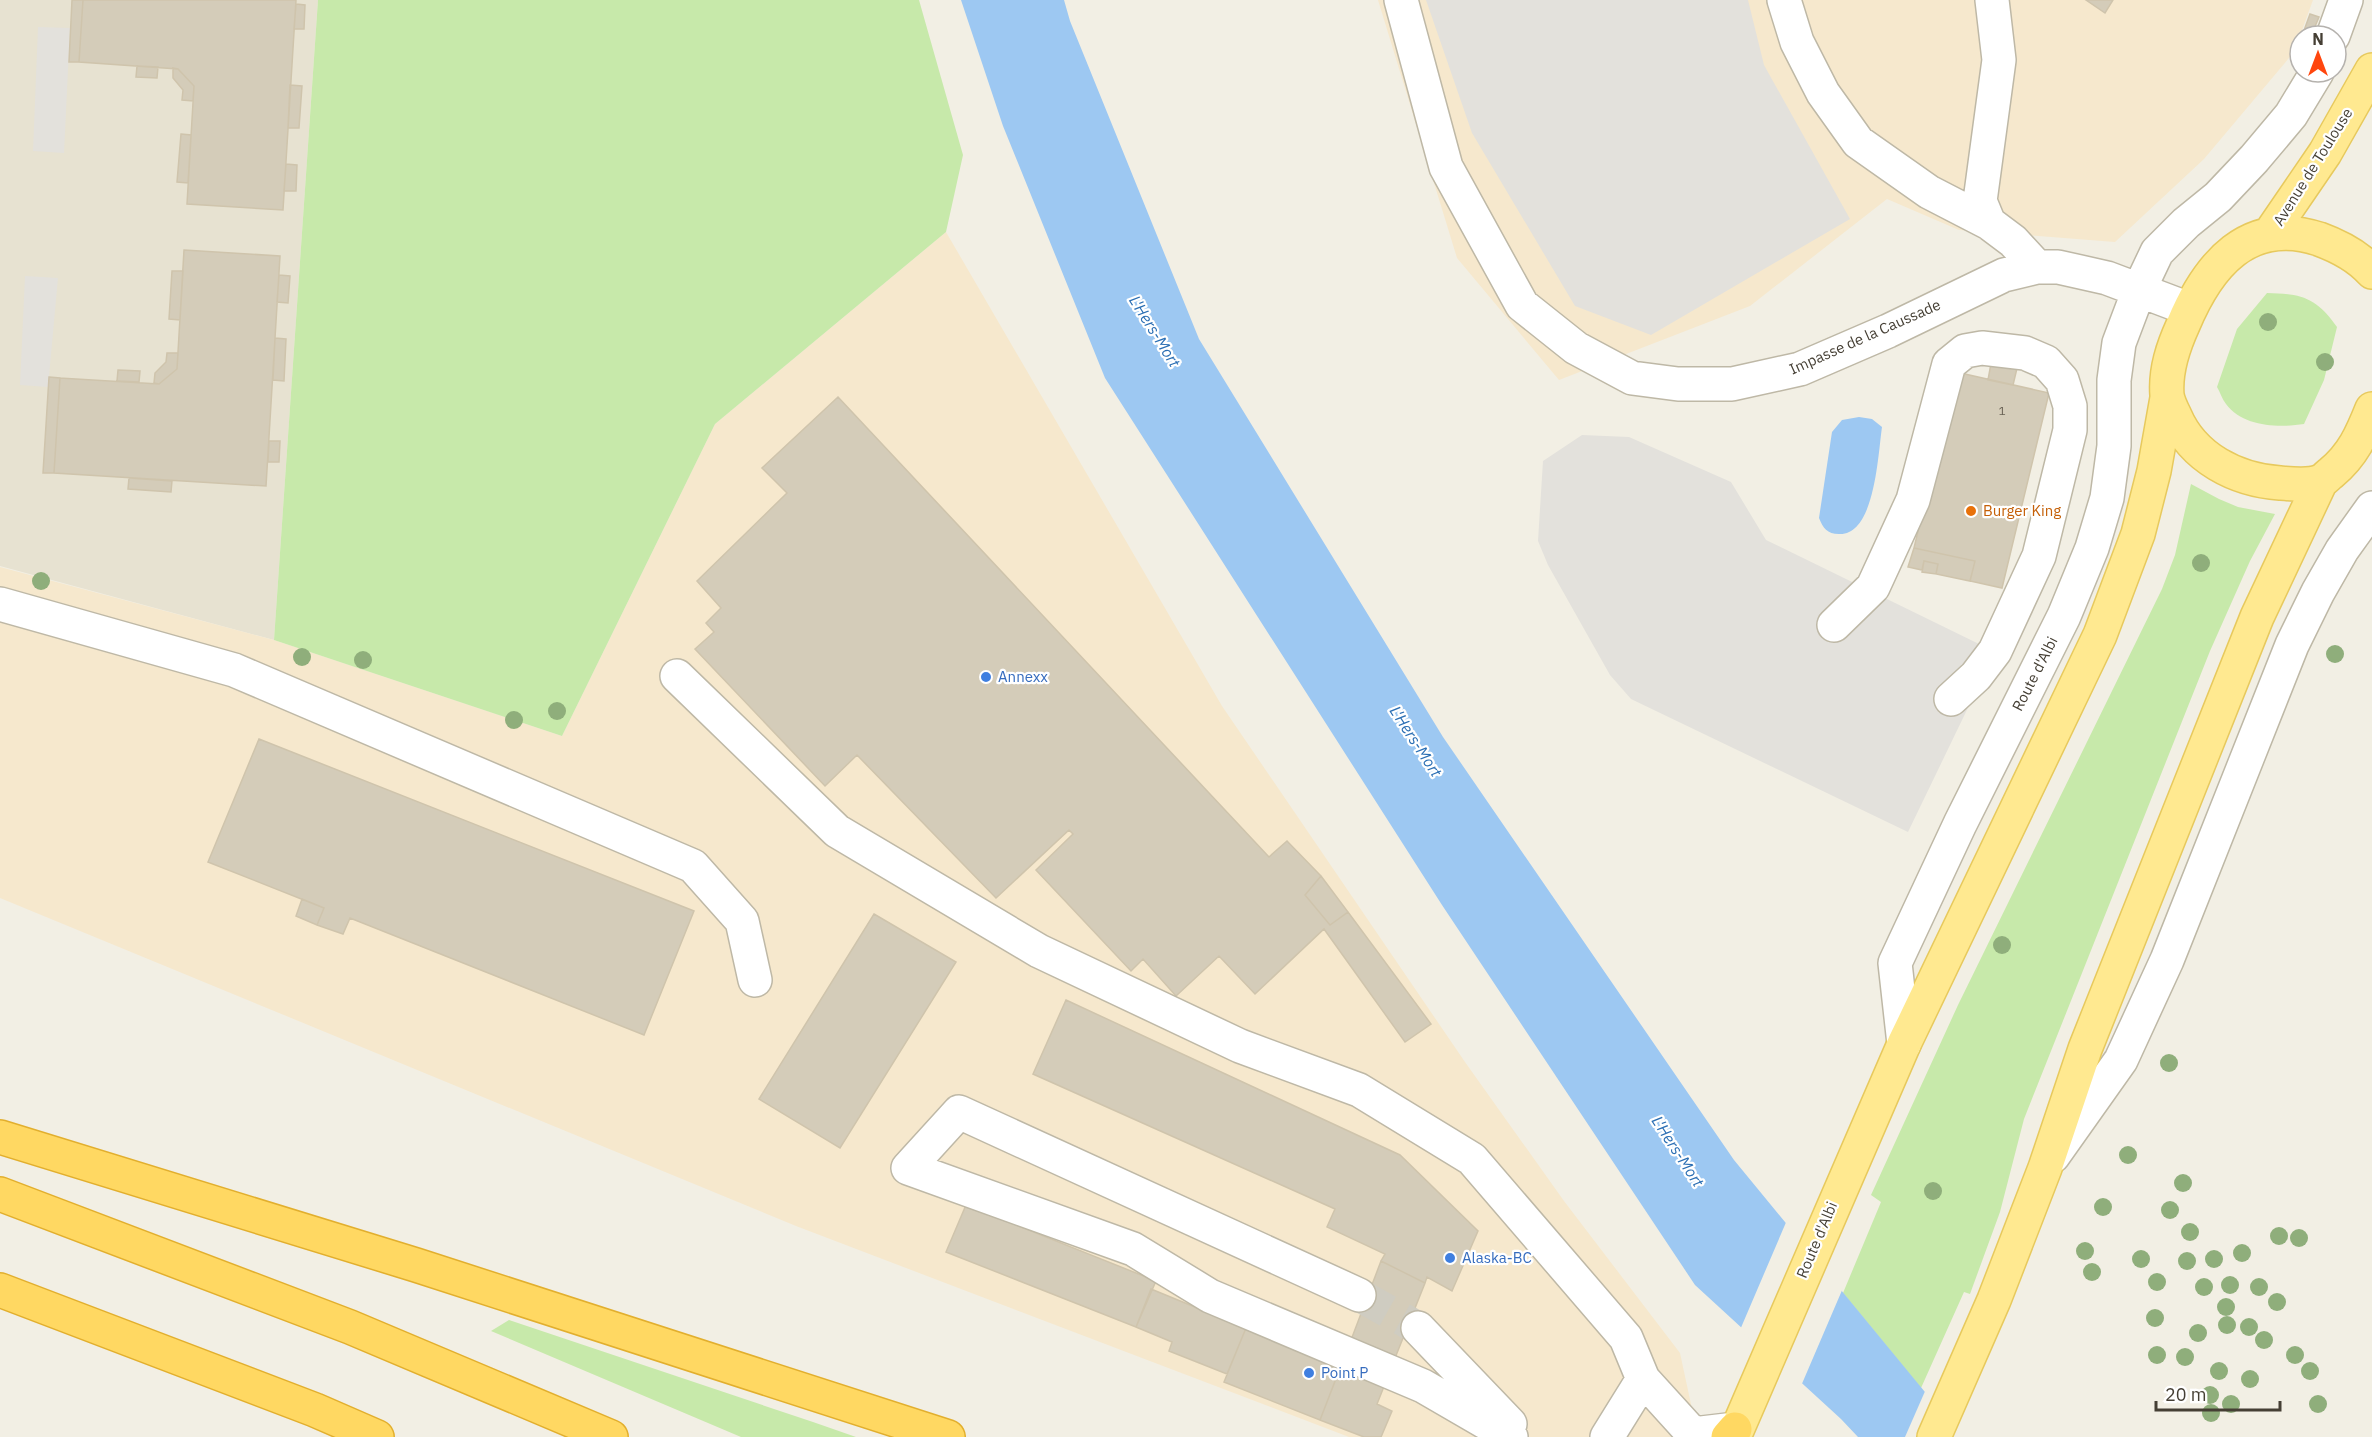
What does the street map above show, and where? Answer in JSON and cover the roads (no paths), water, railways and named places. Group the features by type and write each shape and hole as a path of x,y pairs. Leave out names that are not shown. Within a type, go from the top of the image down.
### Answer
{"highway":[{"path":"0,1137 416,1264 948,1437"},
{"path":"0,1194 350,1327 611,1437"},
{"path":"7,1295 315,1410 378,1437"}],"main road":[{"name":"Avenue de Toulouse","path":"2271,232 2325,153 2372,70"},
{"path":"2271,232 2299,232 2338,245 2372,272"},
{"name":"Route d'Albi","path":"1732,1435 1904,1044 2100,635 2138,534 2154,471 2167,398 2168,371 2174,345 2189,309 2211,273 2226,258 2242,244 2271,232"},
{"path":"2167,398 2181,430 2200,451 2221,467 2258,482 2292,484 2320,482"},
{"path":"1934,1437 1985,1320 2045,1168 2085,1049 2257,617 2320,482 2344,463 2358,444 2372,409"}],"street":[{"name":"Impasse de la Caussade","path":"1401,0 1446,167 1521,305 1576,348 1632,378 1678,384 1732,384 1800,369 1888,331 2004,275 2037,267 2058,267 2107,278 2189,309"},
{"path":"1785,0 1797,42 1823,93 1858,142 1929,192 1989,223 2013,241 2037,267"},
{"path":"1989,223 1980,201 1999,60 1992,0"},
{"path":"2337,24 2346,0"},
{"path":"2139,290 2157,252 2186,223 2218,197 2254,159 2290,115 2309,84"},
{"name":"Route d'Albi","path":"1904,1044 1895,963 1960,824 2064,616 2092,548 2107,498 2114,446 2114,380 2119,343 2139,290"},
{"path":"1834,625 1873,587 1913,500 1949,364 1965,351 1982,348 2025,354 2046,362 2062,380 2070,406 2070,430 2039,556 1995,651 1976,676 1951,699"},
{"path":"2045,1168 2121,1060 2167,960 2292,645 2342,550 2372,508"},
{"path":"0,604 234,670 693,866 742,921 755,980"},
{"path":"676,676 837,831 1039,951 1240,1046 1359,1090 1472,1159 1626,1338 1643,1379 1693,1434 1732,1435"},
{"path":"1359,1295 959,1112 908,1168 1133,1250 1210,1296 1423,1386 1511,1437"},
{"path":"1418,1328 1522,1437"},
{"path":"1607,1437 1643,1379"}],"water":[{"name":"L'Hers-Mort","path":"961,0 1064,0 1070,21 1199,339 1443,737 1734,1160 1962,1437 1858,1437 1695,1285 1442,905 1105,378 1003,126"},
{"path":"1859,417 1872,419 1882,427 1873,491 1860,522 1851,531 1835,534 1826,530 1819,518 1832,432 1842,420"}],"tunnel":[{"path":"1359,1295 1418,1328"}],"place":[{"name":"Burger King","path":"1971,511"},
{"name":"Annexx","path":"986,677"},
{"name":"Alaska-BC","path":"1450,1258"},
{"name":"Point P","path":"1309,1373"}]}
